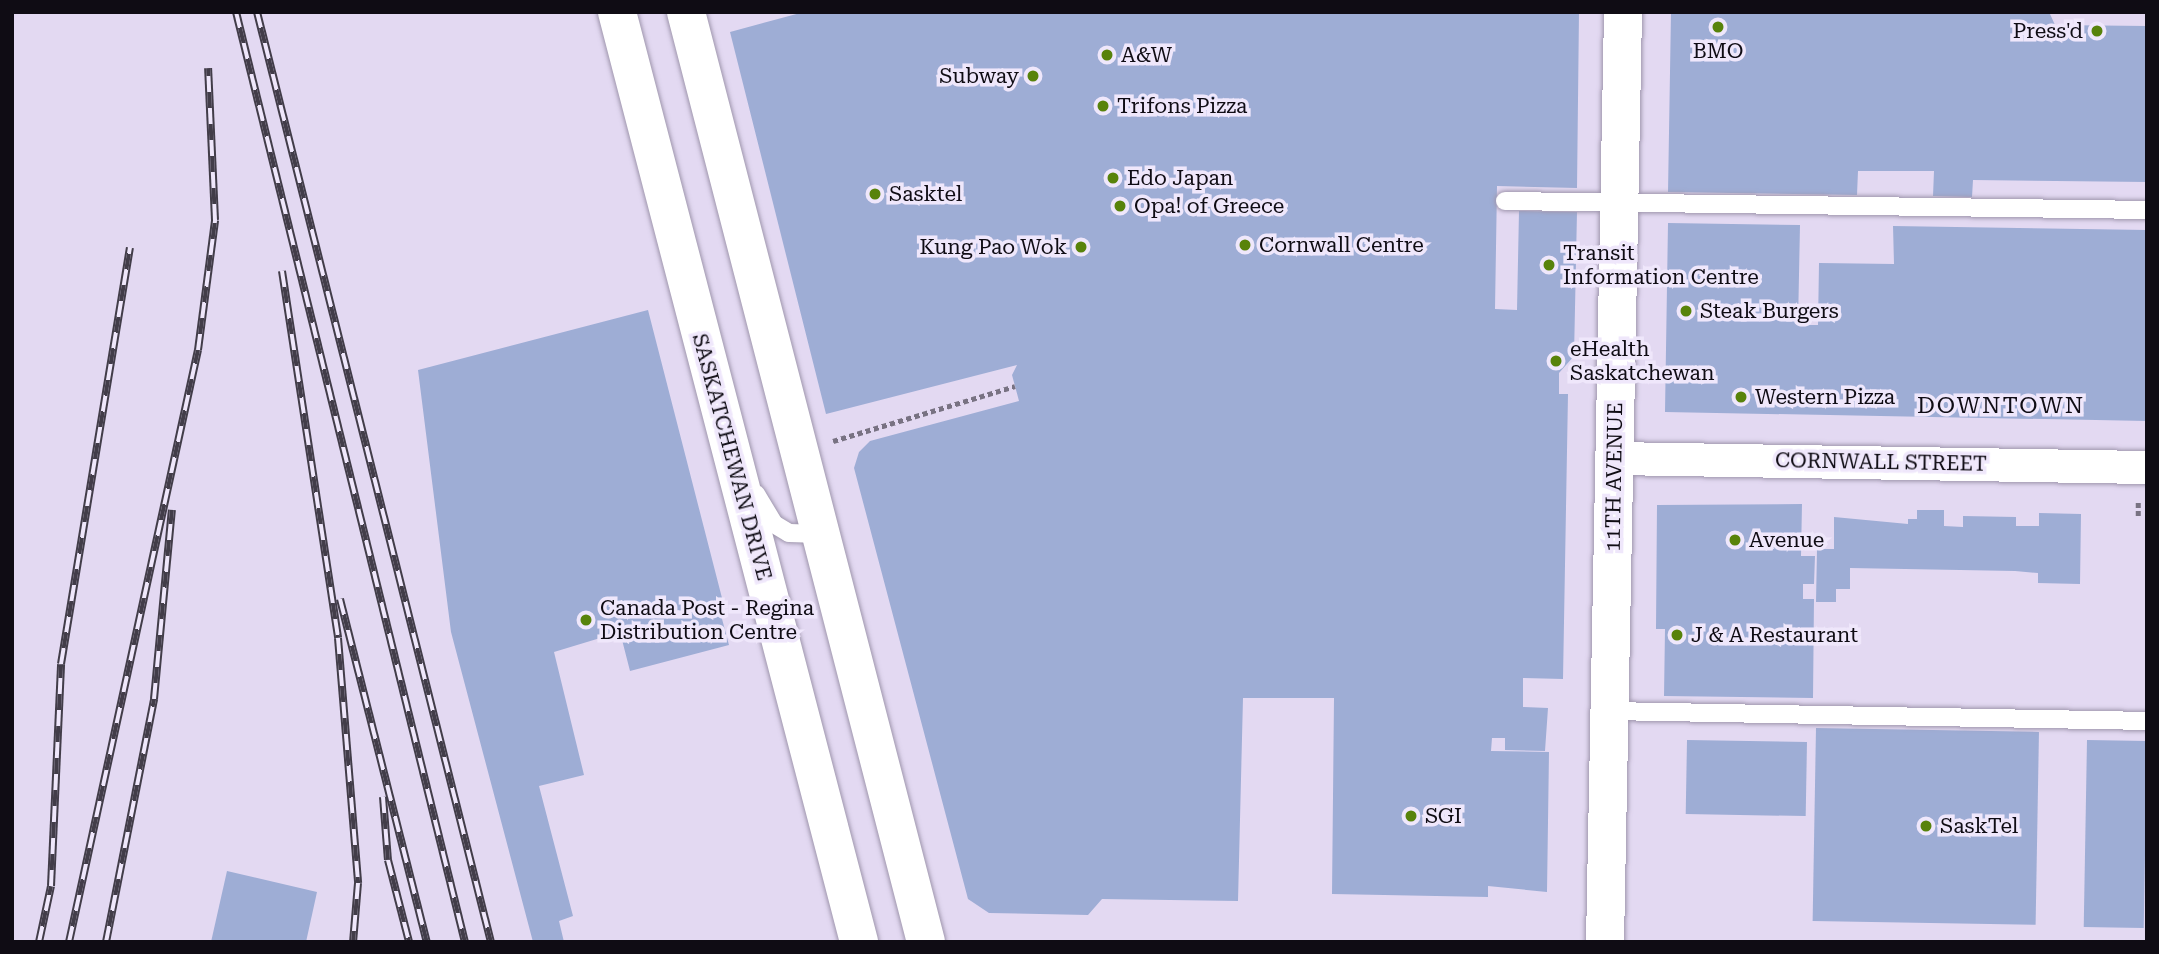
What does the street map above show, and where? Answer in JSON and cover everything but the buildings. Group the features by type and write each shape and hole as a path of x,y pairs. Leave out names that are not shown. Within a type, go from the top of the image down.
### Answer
{"main road":[{"name":"SASKATCHEWAN DRIVE","path":"617,12 859,942"},
{"path":"686,12 926,942"},
{"name":"11TH AVENUE","path":"1605,942 1623,12"}],"street":[{"name":"CORNWALL STREET","path":"1614,458 2147,467"}],"lane":[{"path":"1505,201 2147,210"},
{"path":"733,459 775,524 789,533 820,534"},
{"path":"1609,711 2147,721"}],"path":[{"path":"799,452 1015,386"}],"railway":[{"path":"236,12 465,942"},
{"path":"257,12 491,942"},
{"path":"69,942 198,350 215,220 208,68"},
{"path":"39,942 51,886 61,664 130,248"},
{"path":"282,271 338,638 358,883 353,942"},
{"path":"106,942 154,699 172,510"},
{"path":"340,599 427,942"},
{"path":"383,797 388,860 409,942"}],"place":[{"name":"BMO","path":"1718,27"},
{"name":"Press'd","path":"2097,31"},
{"name":"A&W","path":"1107,55"},
{"name":"Subway","path":"1033,76"},
{"name":"Trifons Pizza","path":"1103,106"},
{"name":"Edo Japan","path":"1113,178"},
{"name":"Sasktel","path":"875,194"},
{"name":"Opa! of Greece","path":"1120,206"},
{"name":"Cornwall Centre","path":"1245,245"},
{"name":"Kung Pao Wok","path":"1081,247"},
{"name":"Transit Information Centre","path":"1549,265"},
{"name":"Steak Burgers","path":"1686,311"},
{"name":"eHealth Saskatchewan","path":"1556,361"},
{"name":"Western Pizza","path":"1741,397"},
{"name":"Avenue","path":"1735,540"},
{"name":"Canada Post - Regina Distribution Centre","path":"586,620"},
{"name":"J & A Restaurant","path":"1677,635"},
{"name":"SGI","path":"1411,816"},
{"name":"SaskTel","path":"1926,826"}],"district":[{"name":"DOWNTOWN","path":"2001,406"}]}
